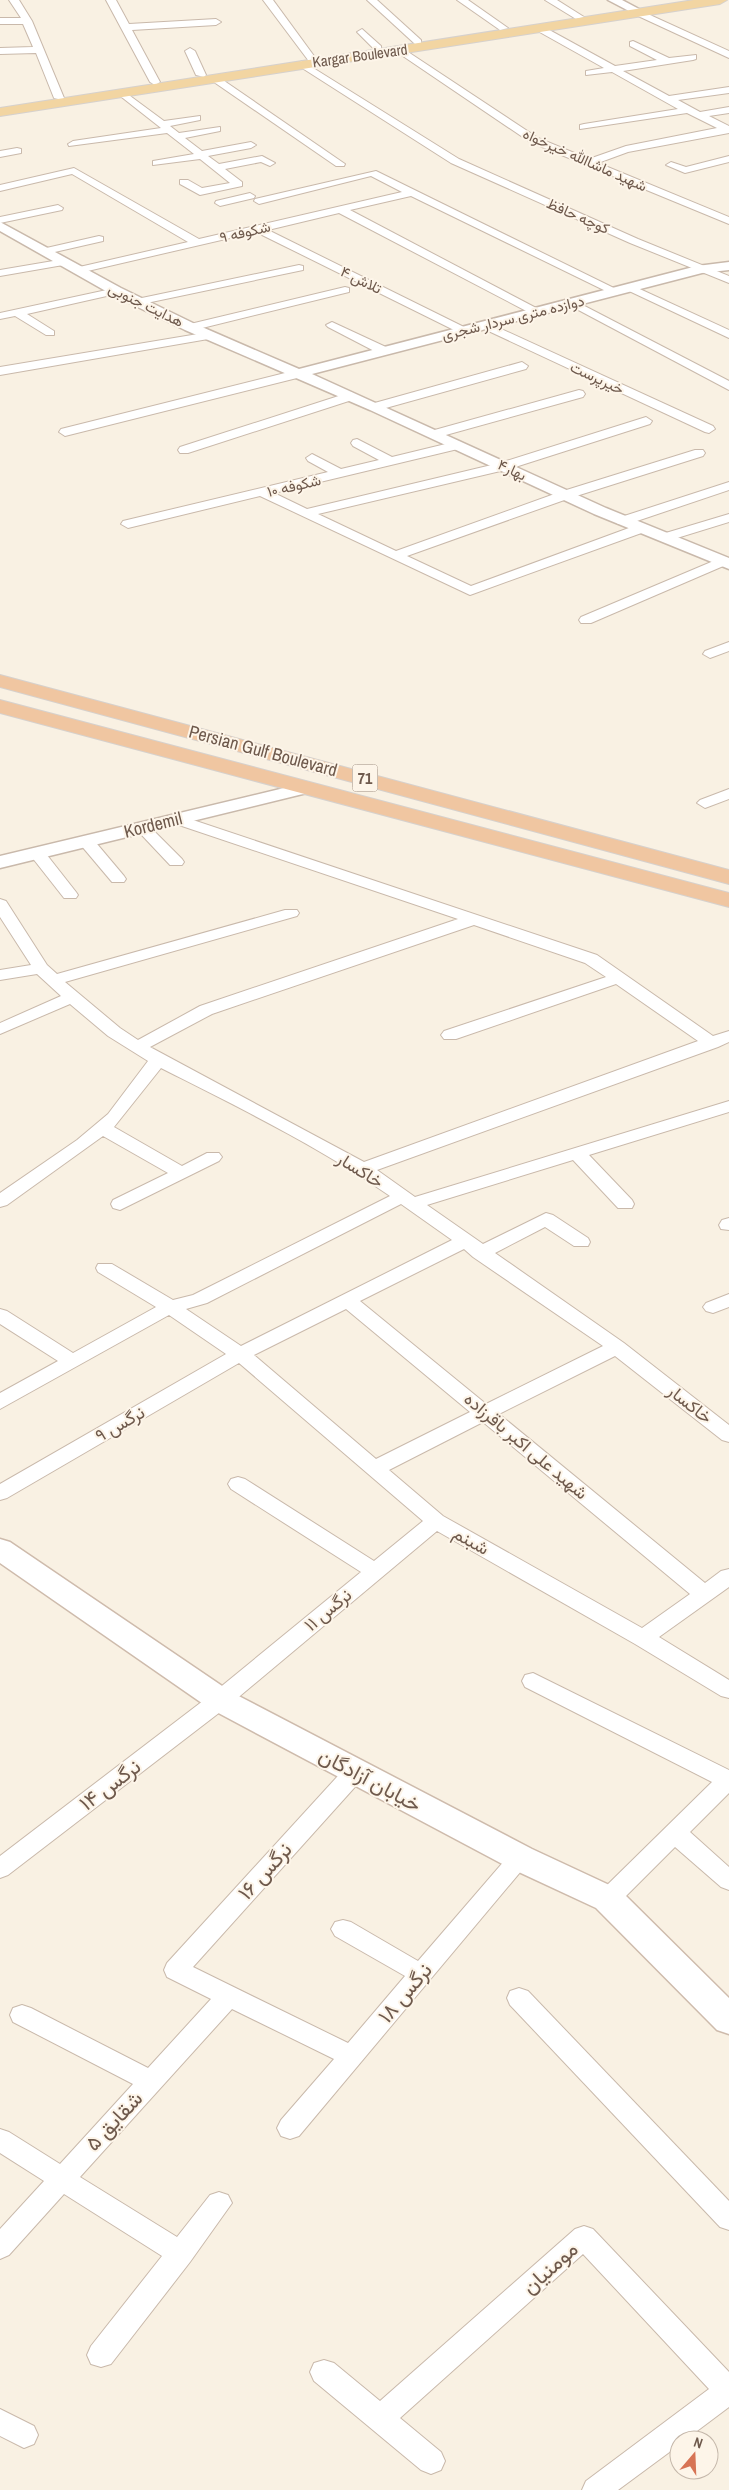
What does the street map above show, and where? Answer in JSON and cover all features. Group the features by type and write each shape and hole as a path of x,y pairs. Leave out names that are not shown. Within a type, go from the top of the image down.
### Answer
{"highway":[{"name":"Persian Gulf Boulevard","path":"0,681 729,877"},
{"name":"Persian Gulf Boulevard","path":"0,706 729,900"}],"main road":[{"name":"Kargar Boulevard","path":"306,61 399,50 539,28 689,0"},
{"name":"Kargar Boulevard","path":"0,107 155,82 306,61 503,28 720,0"},
{"name":"Kargar Boulevard","path":"0,112 122,93 208,76"},
{"name":"خیابان آزادگان","path":"0,1549 220,1700 520,1858 608,1899 729,2020"}],"street":[{"path":"14,0 27,20 59,98"},
{"path":"111,0 155,82"},
{"path":"268,0 306,61 456,161"},
{"path":"372,0 418,42"},
{"path":"462,0 503,28"},
{"path":"550,0 579,17"},
{"path":"613,0 729,55"},
{"path":"0,21 27,20"},
{"path":"126,27 216,22"},
{"path":"539,28 667,99 728,129"},
{"path":"362,32 378,48"},
{"path":"633,44 668,61"},
{"path":"0,52 40,50"},
{"name":"شهید ماشاالله خیرخواه","path":"399,50 519,131 587,163 729,221"},
{"path":"190,51 208,76 340,164"},
{"path":"589,73 693,57"},
{"path":"667,99 729,90"},
{"path":"122,93 238,186 255,198 298,220"},
{"path":"584,127 688,110"},
{"path":"698,115 729,110"},
{"path":"169,130 196,118"},
{"path":"73,144 169,130 216,129"},
{"path":"587,163 641,146 728,129"},
{"path":"96,140 105,148"},
{"path":"157,163 251,144"},
{"path":"0,154 17,151"},
{"path":"216,167 262,159 270,164"},
{"path":"671,165 685,170 729,159"},
{"name":"کوچه حافظ","path":"456,161 729,280"},
{"path":"0,188 74,171 198,243"},
{"path":"220,203 255,198 372,173 616,292"},
{"path":"184,182 200,192 238,186"},
{"name":"شکوفه ۹","path":"78,270 411,193"},
{"path":"0,220 58,208"},
{"path":"341,210 536,312"},
{"name":"هدایت جنوبی","path":"0,226 116,292 297,374"},
{"name":"تلاش ۴","path":"258,229 464,331"},
{"path":"46,251 99,239"},
{"path":"0,273 65,262"},
{"name":"دوازده متری سردار شجری","path":"297,374 702,269 729,266"},
{"path":"137,302 299,268"},
{"path":"631,288 729,334"},
{"path":"190,327 345,290"},
{"path":"0,316 116,292"},
{"path":"573,303 729,386"},
{"path":"16,312 50,333"},
{"path":"332,325 384,351"},
{"name":"خیرپرست","path":"486,326 708,429"},
{"path":"0,371 210,336"},
{"path":"375,407 522,366"},
{"path":"64,432 297,374"},
{"name":"بهار۴","path":"297,374 351,396 565,495 726,563"},
{"path":"435,434 579,394"},
{"path":"184,450 351,396"},
{"path":"305,513 504,466 646,421"},
{"path":"357,443 392,462"},
{"name":"شکوفه ۱۰","path":"128,524 264,493 458,445"},
{"path":"395,556 565,495 699,453"},
{"path":"312,458 341,474"},
{"path":"623,520 729,486"},
{"path":"264,493 470,591 642,528"},
{"path":"664,538 729,518"},
{"path":"586,620 726,563"},
{"path":"710,654 729,646"},
{"name":"Kordemil","path":"0,862 306,788"},
{"path":"704,803 729,794"},
{"path":"175,819 584,956 712,1043"},
{"path":"142,828 176,862"},
{"path":"86,841 118,879"},
{"path":"37,853 70,894"},
{"name":"خاکسار","path":"0,904 47,974 72,998 138,1047 158,1060 228,1095 363,1169 463,1242 618,1348 729,1435"},
{"path":"0,975 47,974 291,913"},
{"path":"138,1047 206,1010 474,919"},
{"path":"450,1034 618,978"},
{"path":"0,1029 72,998"},
{"path":"363,1169 729,1036"},
{"path":"4,1194 114,1118 158,1060"},
{"path":"0,1402 170,1307 200,1299 406,1200 577,1153 729,1106"},
{"path":"102,1128 181,1173"},
{"path":"577,1153 625,1204"},
{"path":"120,1204 213,1157"},
{"path":"480,1253 546,1219 581,1242"},
{"name":"نرگس ۹","path":"0,1493 240,1354 463,1242"},
{"name":"شبنم","path":"105,1268 170,1307 240,1354 436,1521 644,1638 729,1690"},
{"name":"شهید علی اکبر باقرزاده","path":"348,1300 704,1594"},
{"path":"0,1315 71,1361"},
{"path":"375,1468 485,1412 618,1348"},
{"path":"238,1484 375,1571"},
{"name":"نرگس ۱۱","path":"220,1700 436,1521"},
{"path":"644,1638 729,1576"},
{"path":"533,1681 728,1780 608,1899"},
{"name":"نرگس ۱۴","path":"0,1869 220,1700"},
{"name":"نرگس ۱۶","path":"230,1996 176,1970 355,1772"},
{"path":"675,1833 729,1880"},
{"name":"نرگس ۱۸","path":"290,2128 520,1858"},
{"path":"343,1929 421,1974"},
{"path":"230,1996 351,2056"},
{"name":"شقایق ۵","path":"0,2247 61,2178 230,1996"},
{"path":"519,1998 729,2219"},
{"path":"22,2015 150,2081"},
{"path":"0,2140 181,2254"},
{"path":"101,2355 219,2203"},
{"name":"مومنیان","path":"380,2419 584,2237 729,2391"},
{"path":"324,2372 431,2461"},
{"path":"596,2490 729,2391"},
{"path":"0,2422 24,2435"}]}
